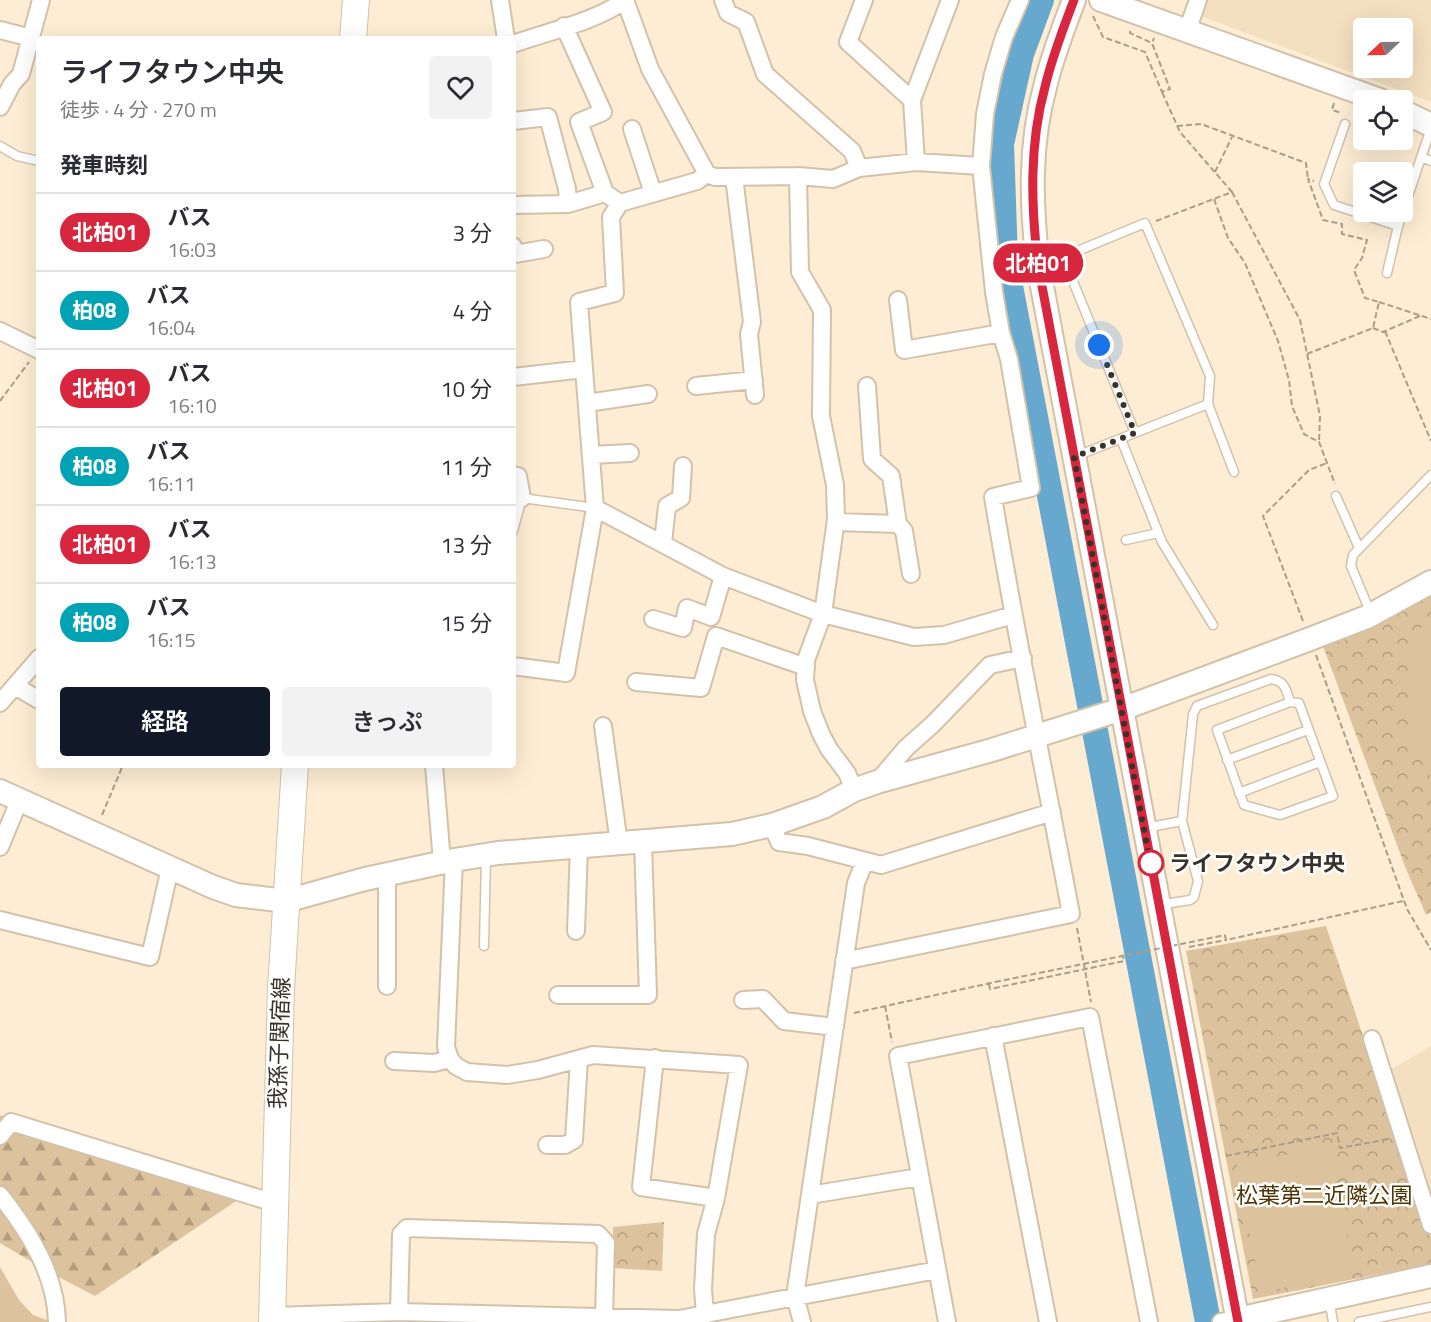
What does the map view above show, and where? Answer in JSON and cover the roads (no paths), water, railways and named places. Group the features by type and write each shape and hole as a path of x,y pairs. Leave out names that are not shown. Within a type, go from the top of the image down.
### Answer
{"main road":[{"path":"352,36 356,0"},
{"name":"我孫子関宿線","path":"272,1319 281,988 295,768"}],"street":[{"path":"0,107 12,84 21,74 41,0"},
{"path":"500,0 506,36"},
{"path":"723,0 728,13 746,22 765,74 852,152 859,168"},
{"path":"864,0 848,42 912,100"},
{"path":"916,162 912,100 950,0"},
{"path":"844,961 1071,914 1013,615 993,497 1031,488 1009,358 1001,333 994,292 981,166 985,114 993,74 1004,37 1020,0"},
{"path":"1187,31 1198,0"},
{"path":"516,43 593,17 620,2 650,69 707,174 715,177 798,176 833,179 859,168 916,162 981,166"},
{"path":"1353,90 1187,31 1088,3 1052,62 1038,119 1032,197 1038,265 1074,457 1103,714 1144,828 1232,1321 1431,1276"},
{"path":"564,26 603,112 579,122 605,193 620,203"},
{"path":"0,30 31,38"},
{"path":"21,74 36,74"},
{"path":"516,121 548,117 567,189 568,204"},
{"path":"1413,117 1431,126"},
{"path":"632,129 653,193"},
{"path":"516,666 566,673 596,508 579,302 615,293 611,217 620,203 697,181 707,174"},
{"path":"798,176 800,272 822,310 821,416 835,485 836,522 823,614 806,660 805,680 812,711 829,749 847,773 854,790"},
{"path":"696,386 755,388 749,334 752,322 734,177"},
{"path":"516,205 568,204 605,193"},
{"path":"516,254 544,249"},
{"path":"897,300 904,350 1001,333"},
{"path":"0,331 36,349"},
{"path":"516,377 584,369"},
{"path":"867,386 872,459 891,477 898,524 904,531 910,574"},
{"path":"587,403 648,394"},
{"path":"591,455 630,453"},
{"path":"663,543 667,506 681,498 684,466"},
{"path":"516,477 518,477 522,498"},
{"path":"596,508 723,576 823,614 914,637 944,635 1013,615"},
{"path":"836,522 898,524"},
{"path":"653,619 683,628 687,608 711,617 723,576"},
{"path":"0,847 9,796 236,895 286,901 387,874 486,855 732,834 772,825 823,807 854,790 877,782 992,750 1103,714 1371,615 1431,582"},
{"path":"636,682 701,688 716,636 806,667"},
{"path":"877,782 906,748 990,665 1023,658"},
{"path":"0,703 36,662"},
{"path":"15,686 36,698"},
{"path":"603,726 619,844"},
{"path":"434,768 448,861 446,1047 450,1059 456,1066 467,1072 507,1075 538,1070 593,1055 739,1065 716,1198 706,1234 703,1289 705,1315"},
{"path":"772,825 778,842 808,846 881,865 1052,812"},
{"path":"558,995 648,995 643,842"},
{"path":"576,931 579,847"},
{"path":"802,1322 795,1296 856,883 865,861"},
{"path":"0,920 150,957 170,868"},
{"path":"387,874 387,986"},
{"path":"742,1000 763,999 784,1021 836,1022"},
{"path":"948,1322 898,1056 1090,1017 1149,1322"},
{"path":"993,1036 1048,1322"},
{"path":"1372,1039 1431,1225"},
{"path":"655,1058 641,1187 716,1198"},
{"path":"394,1061 434,1063 450,1059"},
{"path":"548,1145 565,1145 574,1140 579,1059"},
{"path":"0,1136 11,1122 268,1201 275,1201"},
{"path":"810,1196 919,1177"},
{"path":"0,1195 45,1266 56,1306 57,1322"},
{"path":"399,1312 401,1234 407,1227 598,1234 606,1243 604,1318"},
{"path":"272,1319 399,1312 459,1318 604,1318 679,1321 795,1296 937,1270"}],"lane":[{"path":"1345,124 1324,184 1334,205 1398,226"},
{"path":"1387,273 1398,226 1431,126"},
{"path":"0,146 17,156 36,160"},
{"path":"1421,157 1431,161"},
{"path":"1038,265 1145,223 1210,376 1208,404 1234,472"},
{"path":"1063,257 1135,433"},
{"path":"1074,457 1208,404"},
{"path":"1121,439 1162,542 1213,624"},
{"path":"1371,615 1351,566 1353,555 1431,475"},
{"path":"1336,496 1359,548"},
{"path":"516,520 522,498 596,508"},
{"path":"1126,540 1158,533"},
{"path":"1159,905 1190,900 1194,897 1198,881 1182,821 1193,714 1197,706 1271,679 1279,680 1284,684 1290,702"},
{"path":"1290,702 1299,703 1333,796 1280,815 1244,805 1217,730 1290,702"},
{"path":"1227,760 1308,730"},
{"path":"1239,793 1320,762"},
{"path":"1144,828 1182,821"},
{"path":"484,946 486,855"},
{"path":"1329,1298 1334,1322"},
{"path":"1359,1322 1390,1319 1431,1307"}],"waterway":[{"path":"1041,0 1021,54 1001,144 1005,260 1208,1322"}],"place":[{"name":"ライフタウン中央","path":"1151,863"}],"park label":[{"name":"松葉第二近隣公園","path":"1324,1195"}]}
